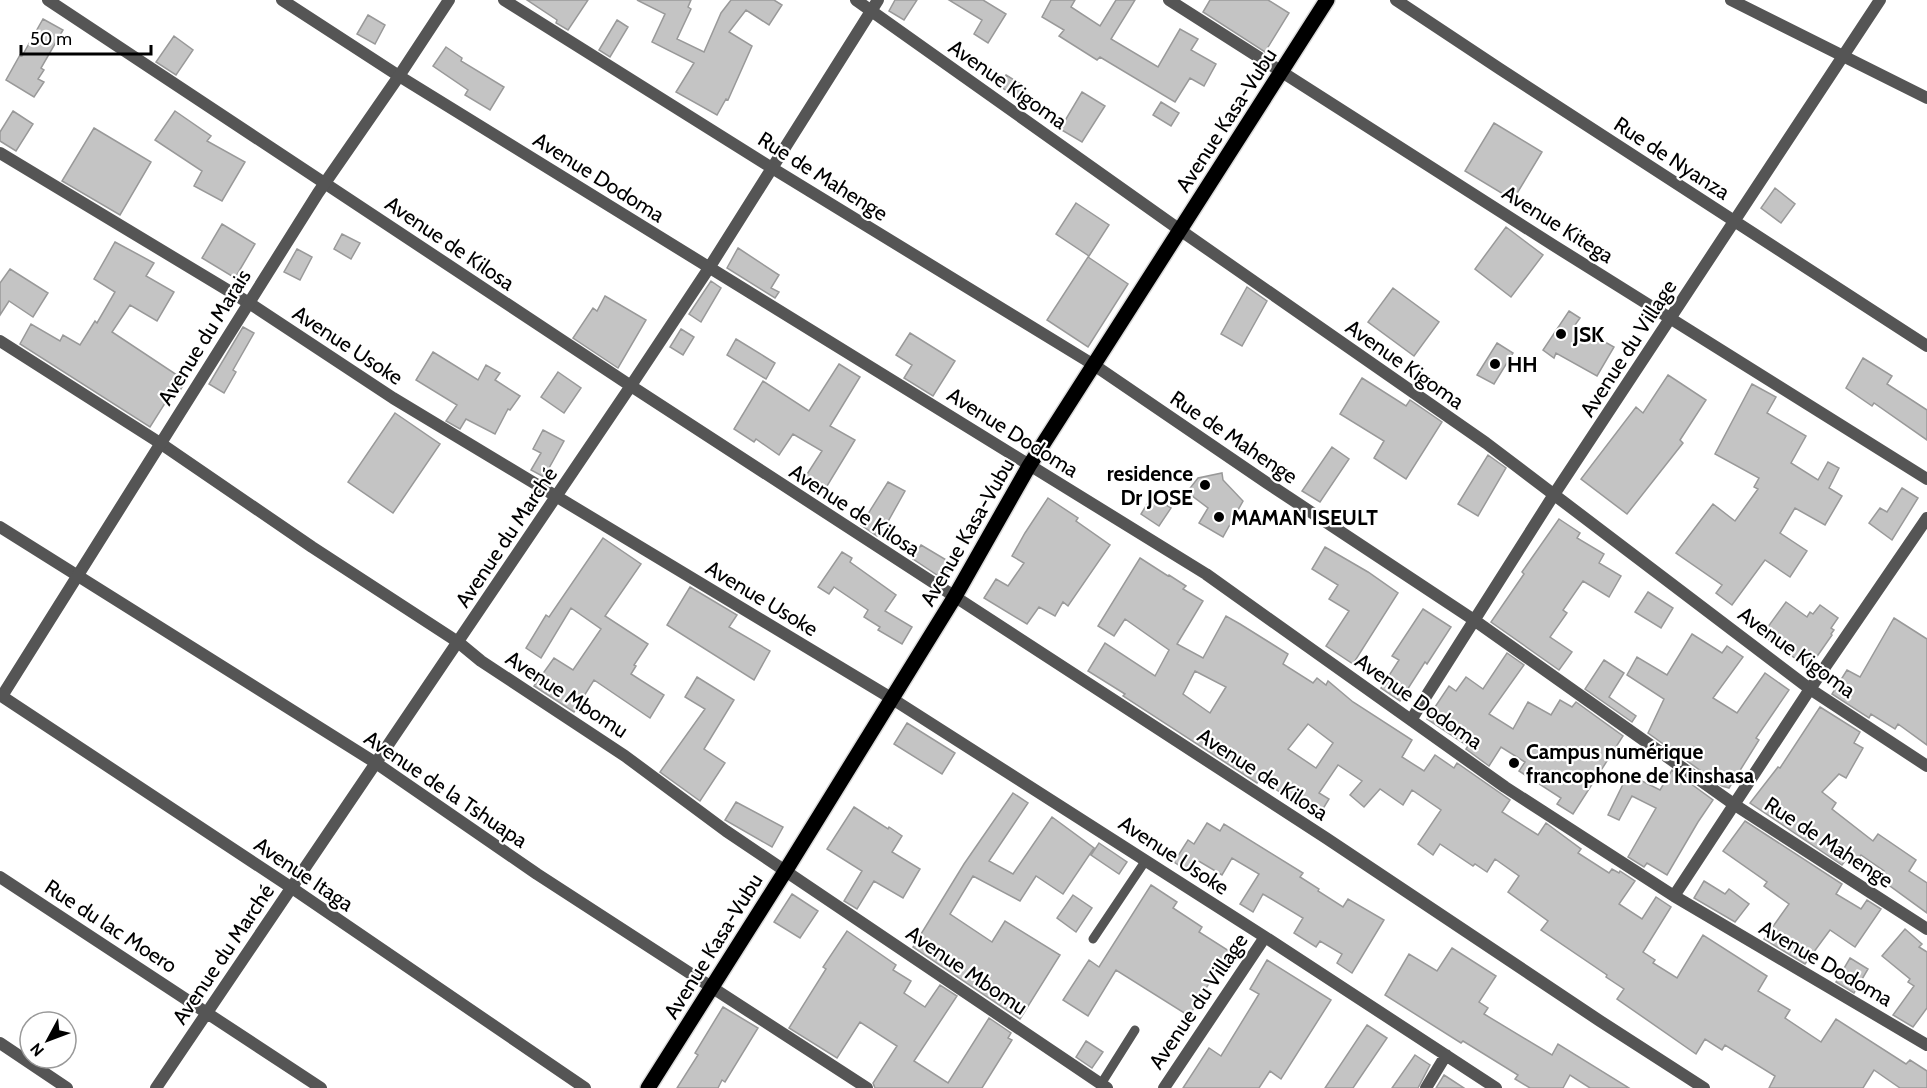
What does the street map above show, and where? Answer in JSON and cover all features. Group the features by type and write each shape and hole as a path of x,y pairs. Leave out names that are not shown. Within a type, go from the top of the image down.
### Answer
{"main road":[{"name":"Avenue Kasa-Vubu","path":"648,1088 954,598 1029,466 1327,0"}],"street":[{"name":"Avenue de Kilosa","path":"48,0 631,386 954,598 1316,831 1704,1088"},
{"name":"Avenue Dodoma","path":"282,0 399,76 1206,574 1505,787 1674,896 1927,1045"},
{"name":"Avenue du Marais","path":"1,697 324,183 449,0"},
{"name":"Rue de Mahenge","path":"504,0 772,168 1094,365 1474,620 1735,805 1927,929"},
{"name":"Avenue Kigoma","path":"856,0 874,5 1180,230 1486,443 1810,689 1927,766"},
{"name":"Avenue Kitega","path":"1169,0 1543,239 1927,479"},
{"name":"Rue de Nyanza","path":"1396,0 1927,346"},
{"path":"1731,0 1927,98"},
{"name":"Avenue du Village","path":"1411,720 1553,496 1880,0"},
{"name":"Avenue du Marché","path":"156,1088 631,386 709,268 874,5"},
{"name":"Avenue Usoke","path":"0,153 249,303 393,398 891,698 1146,860 1496,1088"},
{"name":"Avenue Mbomu","path":"0,341 160,443 312,547 458,642 481,661 625,756 726,831 1104,1086"},
{"path":"1674,896 1810,689 1927,518"},
{"name":"Avenue de la Tshuapa","path":"0,527 376,763 537,874 867,1088"},
{"name":"Avenue Itaga","path":"1,697 291,888 585,1088"},
{"name":"Rue du lac Moero","path":"0,877 321,1088"},
{"name":"Avenue du Village","path":"1164,1088 1265,937"},
{"path":"0,1043 67,1088"},
{"path":"1426,1088 1446,1055"}],"lane":[{"path":"1093,939 1146,860"},
{"path":"1104,1086 1135,1030"}],"building":[{"path":"527,0 588,0 568,30"},
{"path":"637,0 691,0 688,7 691,9 677,39 704,52 721,13 731,0 774,0 782,5 769,25 746,10 729,32 752,46 728,100 726,99 717,115 676,92 694,63 652,42 665,14"},
{"path":"895,0 917,0 904,20 889,11"},
{"path":"949,0 983,0 1006,14 988,43 974,34 982,20"},
{"path":"1051,0 1075,0 1071,7 1100,26 1116,0 1135,0 1111,39 1158,67 1180,29 1198,39 1191,50 1216,64 1204,86 1190,78 1175,102 1100,57 1097,60 1059,36 1064,30 1042,17"},
{"path":"1210,0 1268,0 1289,13 1265,52 1203,12"},
{"path":"368,15 385,25 375,44 357,34"},
{"path":"43,19 63,30 41,68 44,70 38,79 44,82 34,97 6,80"},
{"path":"617,20 628,27 610,57 599,50"},
{"path":"174,36 193,50 176,75 156,62"},
{"path":"446,47 462,58 461,61 504,87 490,110 465,95 468,90 433,66"},
{"path":"1006,75 1024,86 1017,97 999,86"},
{"path":"1082,92 1105,106 1082,142 1060,129"},
{"path":"1161,102 1179,113 1171,126 1153,115"},
{"path":"13,111 33,124 16,151 0,141 0,132"},
{"path":"175,111 211,136 207,141 245,162 222,201 194,186 202,171 155,140"},
{"path":"1494,123 1542,152 1513,200 1465,171"},
{"path":"94,128 151,162 120,215 62,181"},
{"path":"1775,188 1795,204 1781,223 1761,208"},
{"path":"1076,203 1109,225 1089,256 1056,234"},
{"path":"222,224 255,244 235,278 202,258"},
{"path":"1506,227 1543,255 1511,297 1475,269"},
{"path":"342,234 360,243 351,259 334,249"},
{"path":"115,242 154,263 146,276 174,292 157,321 130,305 112,332 186,381 177,395 172,392 150,427 20,344 31,324 60,341 63,335 80,345 95,321 97,323 115,292 94,279"},
{"path":"738,248 779,275 771,288 779,292 775,298 727,268"},
{"path":"297,249 312,257 300,280 284,272"},
{"path":"1088,257 1128,284 1088,347 1047,320"},
{"path":"10,269 48,293 33,317 9,301 0,315 0,283"},
{"path":"711,281 721,288 701,322 689,314"},
{"path":"1247,287 1267,301 1242,346 1221,334"},
{"path":"1393,288 1439,322 1414,356 1368,322"},
{"path":"605,296 646,320 618,368 573,338 593,308 597,311"},
{"path":"1569,311 1580,318 1575,325 1614,347 1597,376 1556,353 1554,358 1543,350"},
{"path":"243,327 254,333 233,370 236,372 224,393 209,384"},
{"path":"681,329 694,337 683,355 670,347"},
{"path":"910,333 955,361 933,396 904,378 912,365 896,355"},
{"path":"736,339 775,363 766,379 727,355"},
{"name":"HH","path":"1497,343 1513,353 1494,384 1477,375"},
{"path":"433,352 478,380 486,365 500,373 495,380 520,396 510,410 508,409 495,434 466,419 460,429 446,421 457,405 416,380"},
{"path":"1863,358 1892,376 1887,384 1927,410 1927,440 1874,403 1872,406 1846,388"},
{"path":"839,364 860,377 830,426 855,440 824,491 804,479 822,451 793,434 779,455 756,439 754,442 734,429 763,381 809,411"},
{"path":"558,372 581,388 564,413 541,397"},
{"path":"1668,375 1706,400 1680,440 1683,443 1627,514 1581,479 1636,407 1643,413"},
{"path":"1362,378 1406,406 1410,400 1442,422 1406,479 1374,458 1384,441 1340,414"},
{"path":"1752,384 1776,397 1767,413 1806,436 1791,463 1818,480 1828,462 1839,468 1829,488 1842,496 1825,525 1795,508 1780,533 1807,551 1790,577 1765,560 1732,605 1716,593 1722,585 1676,553 1713,504 1735,521 1758,489 1754,487 1759,478 1715,454"},
{"path":"395,413 440,444 393,513 348,482"},
{"path":"543,430 564,441 544,477 531,470 541,453 533,449"},
{"path":"1332,447 1349,459 1320,502 1302,491"},
{"path":"1488,455 1506,468 1478,516 1458,504"},
{"path":"1222,473 1223,480 1243,501 1223,537 1199,523 1208,508 1187,492 1198,478"},
{"path":"888,482 905,491 886,525 884,524 877,536 861,525"},
{"path":"1902,488 1918,498 1892,540 1869,523 1880,508 1887,512"},
{"path":"1152,496 1171,508 1159,526 1141,514"},
{"path":"1048,498 1078,518 1076,521 1110,545 1068,606 1063,602 1055,616 1039,607 1027,624 984,598 996,579 1008,586 1024,563 1012,556"},
{"path":"1559,519 1580,533 1577,538 1604,554 1599,563 1621,576 1609,597 1583,581 1563,610 1567,613 1550,637 1572,652 1559,670 1491,622"},
{"path":"603,538 641,564 605,616 648,644 634,665 636,666 631,674 664,695 650,718 594,680 574,712 534,686 554,658 573,670 601,629 571,608 541,658 526,648 546,615 549,617"},
{"path":"921,545 953,564 943,579 913,559"},
{"path":"1325,547 1398,593 1353,664 1326,646 1349,611 1329,599 1338,585 1312,569"},
{"path":"842,552 852,558 850,562 896,595 885,611 912,627 902,644 878,630 880,627 864,617 868,610 834,587 829,594 818,587"},
{"path":"1140,558 1186,586 1183,589 1203,601 1177,644 1203,658 1226,616 1240,624 1288,654 1283,664 1313,683 1317,678 1326,685 1328,681 1353,702 1412,740 1402,757 1424,771 1435,755 1454,768 1457,763 1510,800 1502,812 1538,835 1546,823 1581,849 1578,853 1609,873 1612,869 1619,873 1620,871 1635,881 1619,904 1642,919 1656,897 1671,907 1643,952 1655,960 1653,963 1677,978 1703,935 1767,976 1758,991 1790,1010 1785,1018 1821,1042 1836,1019 1906,1064 1910,1060 1927,1071 1927,1088 1900,1088 1874,1070 1863,1088 1769,1088 1775,1076 1725,1045 1722,1050 1705,1039 1696,1054 1617,999 1624,989 1541,930 1548,921 1508,892 1519,876 1495,859 1487,872 1475,864 1473,866 1440,844 1433,855 1418,844 1441,810 1412,790 1403,805 1380,789 1364,807 1350,795 1362,781 1338,765 1319,793 1329,799 1318,817 1260,779 1257,783 1088,671 1105,643 1155,676 1169,650 1125,619 1114,636 1098,626","holes":["1195,671 1226,687 1210,713 1183,694","1308,724 1333,743 1316,768 1288,749"]},
{"path":"690,587 737,615 729,627 770,651 754,680 667,625"},
{"path":"1648,592 1673,608 1661,628 1635,612"},
{"path":"1786,602 1807,617 1810,612 1813,614 1820,605 1838,618 1831,628 1834,630 1832,635 1809,668 1762,635"},
{"path":"1423,609 1451,627 1400,701 1381,688 1399,660 1392,656"},
{"path":"1894,618 1927,639 1927,745 1898,724 1895,729 1871,714 1869,718 1832,694 1847,670 1860,677"},
{"path":"1692,634 1722,653 1727,646 1743,657 1713,698 1737,713 1765,673 1789,690 1756,738 1759,740 1729,788 1722,786 1648,733 1664,699 1627,675 1637,657 1667,675"},
{"path":"1507,653 1524,665 1489,714 1513,729 1528,702 1551,715 1560,700 1572,707 1576,702 1623,736 1573,814 1557,804 1561,798 1519,771 1525,762 1501,747 1489,766 1466,749 1468,746 1427,719 1449,686 1456,691 1466,677 1483,689"},
{"path":"1604,660 1624,673 1609,697 1636,716 1632,722 1585,689"},
{"path":"697,677 734,700 704,749 725,763 700,801 660,772 705,709 685,697"},
{"path":"1820,707 1860,732 1854,743 1863,748 1846,778 1839,774 1822,792 1836,803 1832,809 1873,841 1878,834 1916,860 1909,871 1927,883 1927,913 1879,878 1884,871 1861,855 1857,861 1849,856 1842,865 1750,803 1778,767 1780,768"},
{"path":"907,723 955,753 942,774 894,744"},
{"path":"1672,770 1713,800 1667,875 1647,863 1644,867 1628,857 1656,808 1632,796 1619,820 1608,815 1628,774 1660,790"},
{"path":"1013,793 1028,803 989,861 1013,874 1052,817 1094,848 1063,894 1036,876 1020,901 973,876 950,914 992,942 1005,921 1060,955 1020,1019 913,947 964,864"},
{"path":"736,802 783,827 772,847 725,820"},
{"path":"854,807 902,836 892,852 920,869 903,898 874,881 857,909 844,901 862,871 827,849"},
{"path":"1745,821 1842,884 1836,894 1861,909 1867,900 1881,909 1855,947 1830,930 1805,964 1764,939 1789,904 1764,886 1767,882 1723,851"},
{"path":"1207,823 1220,831 1224,824 1303,873 1300,877 1343,907 1348,899 1384,920 1352,973 1337,963 1342,954 1320,941 1316,947 1294,933 1303,918 1263,894 1253,912 1240,904 1259,874 1232,858 1222,875 1197,860 1189,872 1174,862 1188,840 1194,844"},
{"path":"1099,843 1127,862 1119,874 1091,855"},
{"path":"1704,881 1725,894 1729,889 1749,904 1735,922 1694,898"},
{"path":"1151,885 1177,902 1173,908 1202,927 1199,932 1229,951 1189,1016 1116,970 1088,1016 1063,1000 1089,960 1099,967"},
{"path":"792,894 818,911 800,938 774,922"},
{"path":"1073,895 1092,908 1076,932 1057,918"},
{"path":"1905,929 1922,944 1919,947 1927,952 1927,1008 1913,1027 1893,1015 1914,986 1908,982 1910,979 1882,956"},
{"path":"847,931 896,965 893,970 911,981 904,993 925,1007 940,985 957,996 914,1061 948,1083 989,1018 1011,1033 1008,1038 1012,1040 982,1088 875,1088 873,1083 897,1046 860,1022 837,1058 789,1028 826,969 823,967"},
{"path":"1452,948 1496,976 1479,1002 1488,1008 1484,1014 1552,1055 1558,1044 1629,1088 1590,1088 1570,1075 1563,1088 1530,1088 1515,1079 1518,1075 1463,1041 1461,1043 1385,995 1409,954 1437,971"},
{"path":"1850,958 1868,969 1854,993 1836,982"},
{"path":"1267,960 1331,1000 1281,1079 1270,1071 1259,1088 1183,1088 1209,1048 1221,1056 1259,994 1250,989"},
{"path":"723,1007 758,1028 725,1082 722,1080 718,1088 677,1088 698,1055 695,1053"},
{"path":"1367,1025 1387,1038 1353,1088 1325,1088"},
{"path":"1086,1041 1103,1052 1092,1068 1076,1057"},
{"path":"1415,1055 1430,1065 1418,1088 1392,1088"},
{"path":"1444,1075 1464,1088 1436,1088"}],"place":[{"name":"JSK","path":"1561,334"},
{"name":"HH","path":"1495,364"},
{"name":"residence Dr JOSE","path":"1205,485"},
{"name":"MAMAN ISEULT","path":"1219,517"},
{"name":"Campus numérique francophone de Kinshasa","path":"1514,763"}]}
